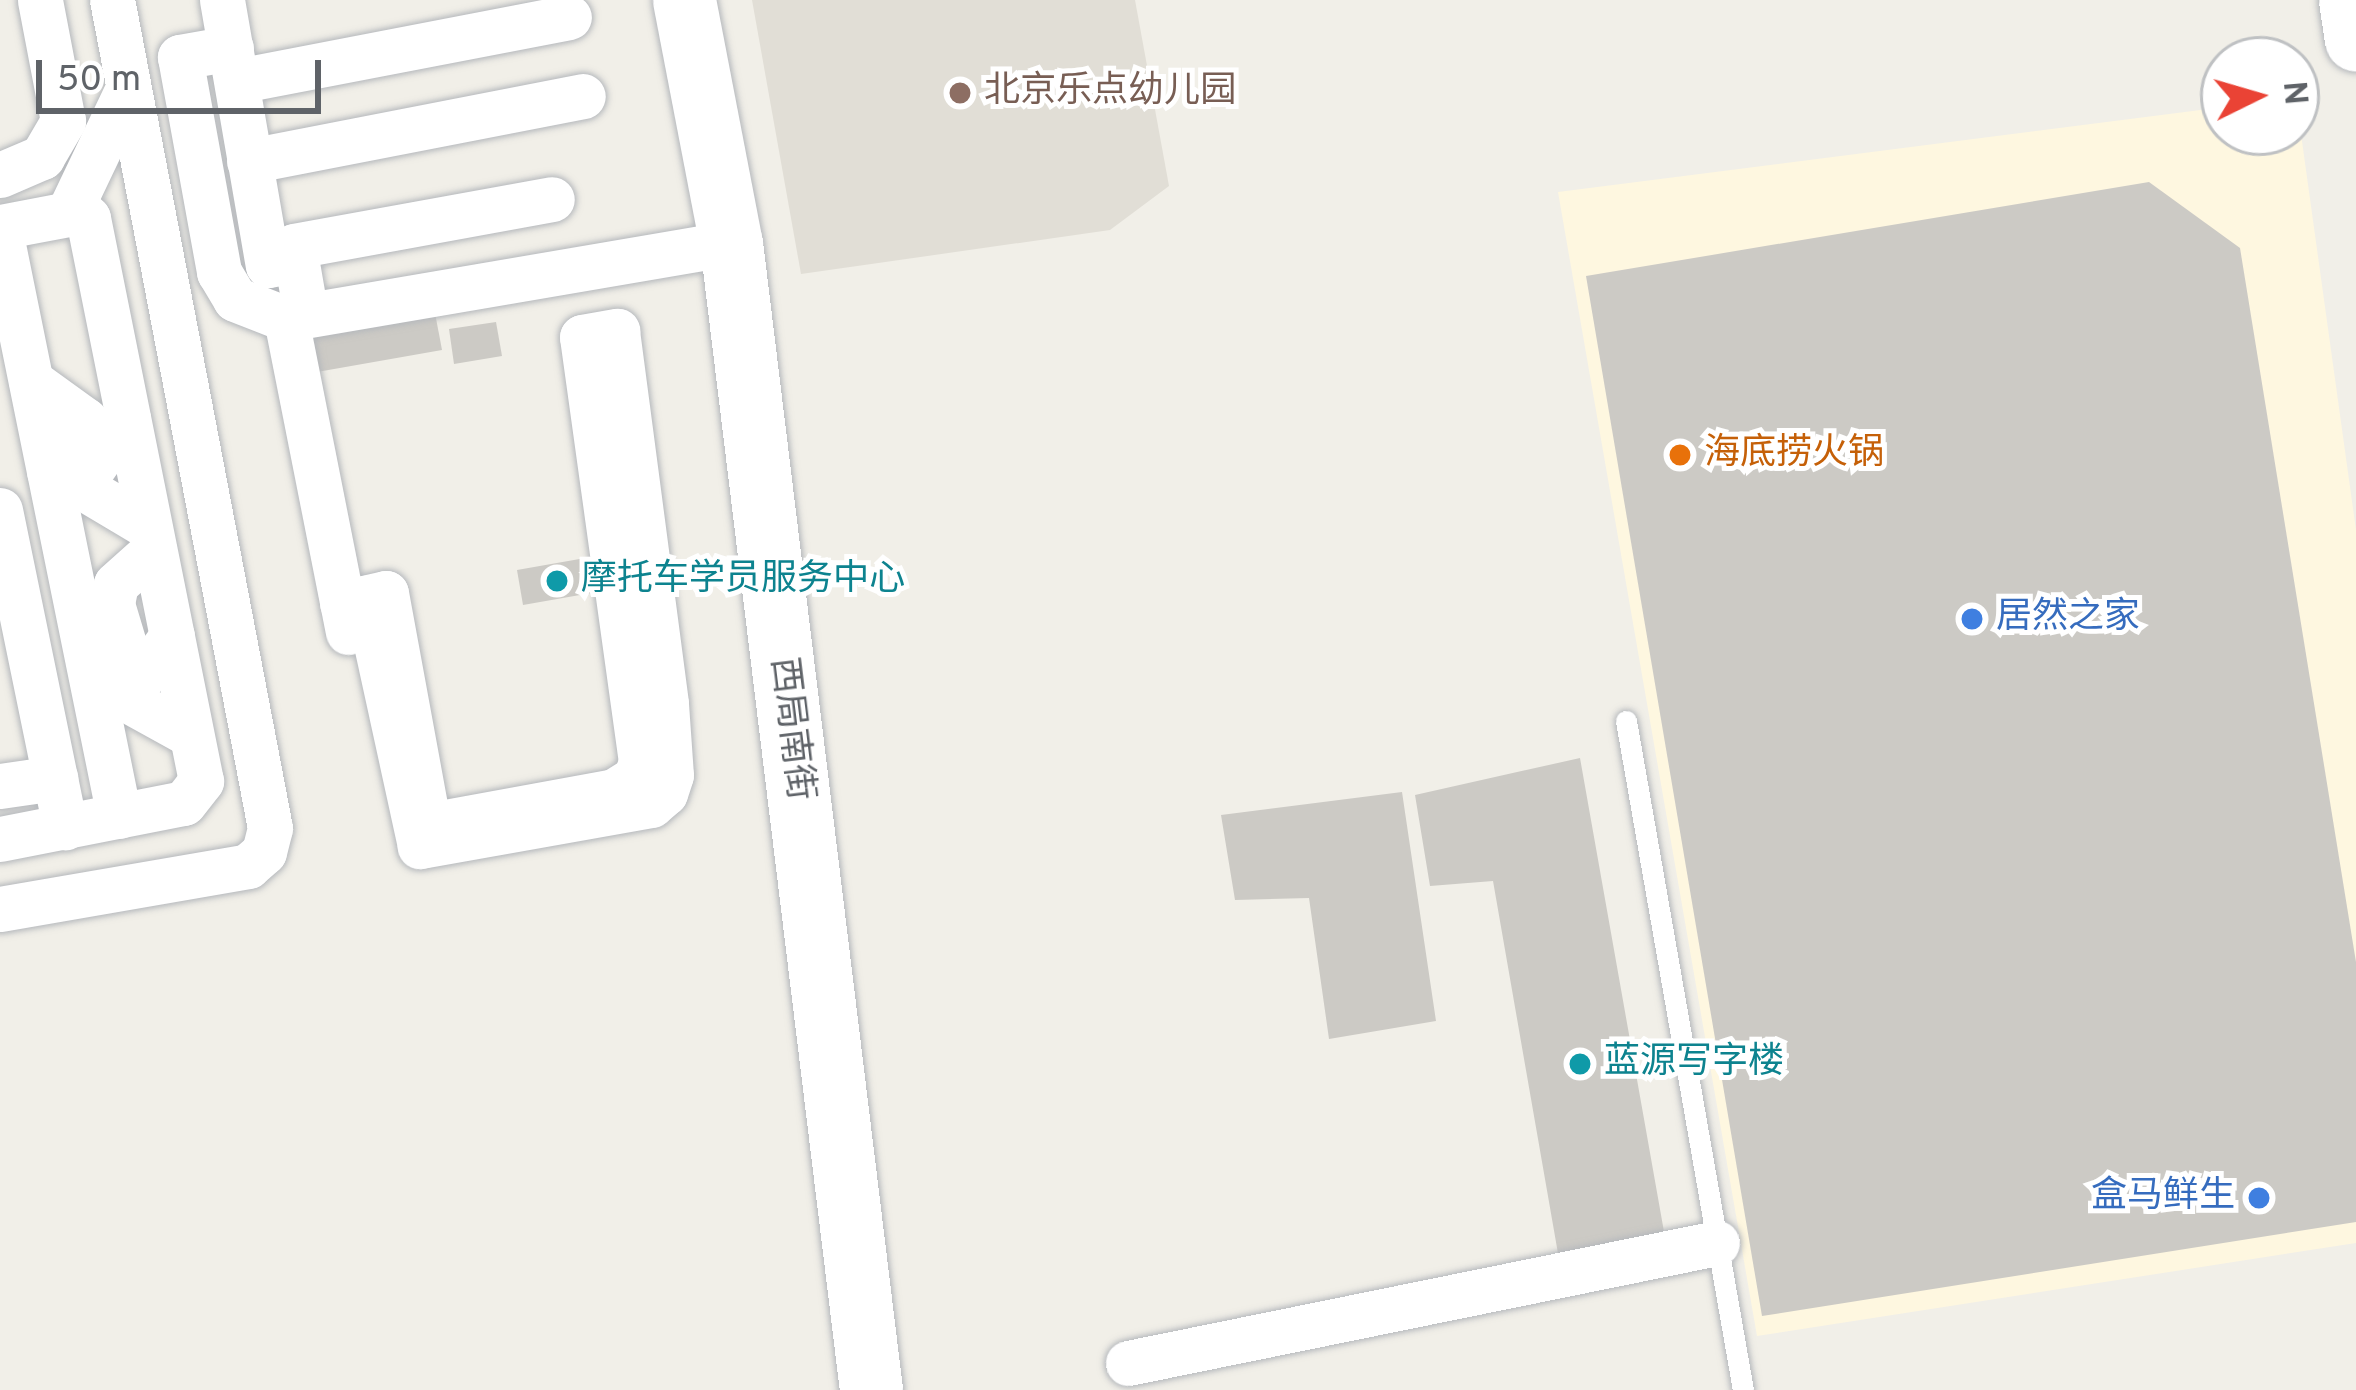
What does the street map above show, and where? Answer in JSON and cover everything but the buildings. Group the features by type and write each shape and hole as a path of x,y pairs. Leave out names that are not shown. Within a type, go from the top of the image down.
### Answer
{"street":[{"path":"0,175 42,157 63,121 40,0"},
{"path":"0,909 248,866 264,852 270,828 112,0"},
{"path":"222,0 268,265 297,260"},
{"name":"西局南街","path":"684,0 731,243 871,1390"},
{"path":"2350,0 2356,40"},
{"path":"250,161 586,109 567,9 234,64 180,57 219,272 235,298 296,317 731,243"},
{"path":"119,816 0,229 75,206 128,88"},
{"path":"365,598 428,820 614,791 635,778 641,762 582,337 616,331 666,704 665,793 651,805 420,846 296,317 294,246 552,199"},
{"path":"0,839 119,816 194,795 201,781 88,218 75,206"},
{"path":"1,521 17,668 55,778 64,826"},
{"path":"91,675 124,644 112,604 116,584 152,538"},
{"path":"365,598 391,851"},
{"path":"0,786 55,778"},
{"path":"1128,1363 1717,1243"}],"lane":[{"path":"1626,721 1743,1390"}],"shaded area":[{"name":"北京乐点幼儿园","path":"752,0 1135,0 1169,186 1110,230 801,274"},
{"name":"居然之家","path":"2200,110 2200,156 2304,156 2356,530 2356,1243 1757,1336 1558,192"}],"place":[{"name":"北京乐点幼儿园","path":"960,93"},
{"name":"海底捞火锅","path":"1680,455"},
{"name":"摩托车学员服务中心","path":"557,581"},
{"name":"居然之家","path":"1972,619"},
{"name":"蓝源写字楼","path":"1580,1064"},
{"name":"盒马鲜生","path":"2259,1198"}]}
